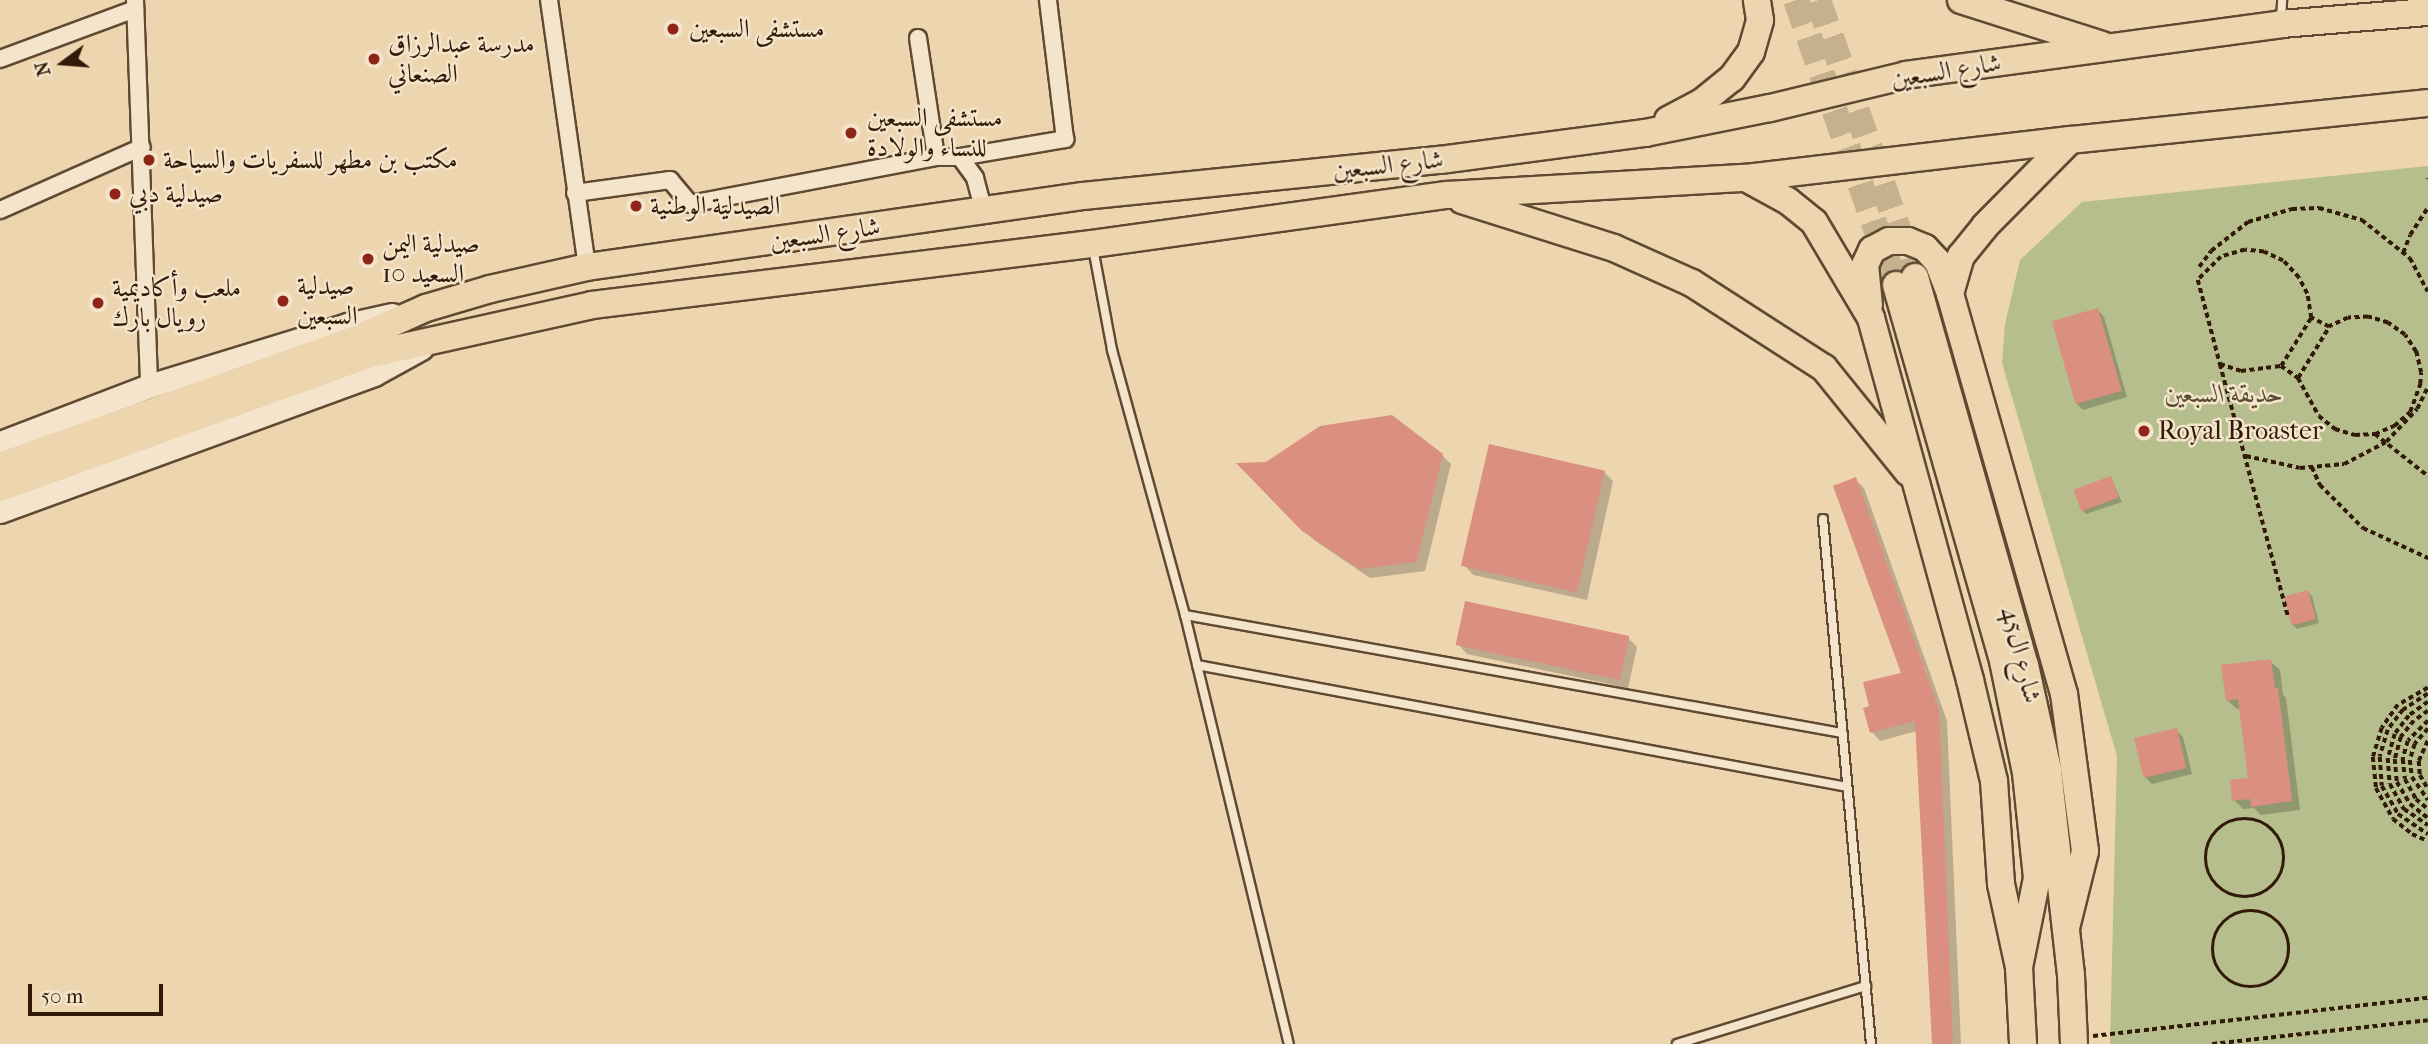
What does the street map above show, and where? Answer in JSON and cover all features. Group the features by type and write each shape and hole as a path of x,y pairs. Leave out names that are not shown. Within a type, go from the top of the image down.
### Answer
{"main road":[{"path":"1645,133 1702,102 1732,78 1751,52 1759,20 1756,0"},
{"path":"1961,0 2110,48"},
{"name":"شارع السبعين","path":"360,348 426,308 490,289 587,267 1083,196 1440,160 1645,133 1770,108 1906,75 2110,48 2281,12 2428,12"},
{"name":"شارع السبعين","path":"360,348 440,337 592,305 1093,244 1447,195 1746,178 2070,140 2428,103"},
{"path":"1950,294 1961,256 1984,226 2070,140"},
{"path":"1746,178 1788,201 1814,222 1871,318"},
{"path":"1447,195 1614,247 1692,283 1824,368 1892,449 1919,489"},
{"path":"2020,967 2001,884 1994,781 1919,489 1871,318 1865,265 1872,250 1889,242 1908,241 1925,248 1938,262 1950,294 2064,694 2077,773 2085,851 2066,928"},
{"name":"شارع ال45","path":"2023,1044 2020,967 2037,878 2026,773 2000,648 1905,281 2025,665 2048,770 2066,928 2073,1041"},
{"path":"0,443 149,386 347,325 426,308"},
{"path":"0,511 374,374 440,337"},
{"path":"0,466 360,348"},
{"path":"0,488 360,348"}],"street":[{"path":"549,0 587,267"},
{"path":"575,193 670,180 690,204 936,157 960,157 1065,139 1048,0"},
{"path":"0,59 135,4 149,386"},
{"path":"918,37 936,157"},
{"path":"0,210 142,147"},
{"path":"960,157 975,178 984,212"}],"lane":[{"path":"1093,244 1112,351 1185,615 1289,1044"},
{"path":"1823,519 1871,1044"},
{"path":"1185,615 1842,733"},
{"path":"1197,665 1847,787"},
{"path":"1677,1044 1866,986"}],"path":[{"path":"2403,253 2410,234 2428,207"},
{"path":"2199,267 2211,251 2248,222 2291,209 2319,208 2362,220 2410,258 2428,292"},
{"path":"2281,366 2311,318 2307,294 2299,278 2283,261 2264,252 2245,250 2221,257 2198,280 2288,617"},
{"path":"2220,364 2241,371 2281,366 2298,378 2319,416 2335,429 2354,435 2375,434 2395,426 2410,412 2421,373 2416,352 2405,335 2388,323 2368,317 2348,318 2329,327 2298,378"},
{"path":"2311,318 2329,327"},
{"path":"2245,455 2300,468 2344,464 2386,442 2417,409 2427,389 2420,384"},
{"path":"2375,434 2428,476"},
{"path":"2312,467 2320,485 2364,528 2428,558"},
{"path":"2428,688 2398,705 2382,728 2373,757 2376,788 2393,819 2412,834 2428,841"},
{"path":"2428,694 2403,710 2388,730 2380,757 2382,786 2398,814 2428,834"},
{"path":"2428,702 2409,716 2395,734 2388,758 2390,784 2404,809 2428,825"},
{"path":"2428,711 2414,721 2401,737 2395,759 2397,782 2410,804 2428,817"},
{"path":"2428,721 2408,741 2403,760 2405,779 2416,799 2428,809"},
{"path":"2428,729 2415,744 2410,760 2412,777 2428,800"},
{"path":"2428,741 2419,761 2420,775 2428,789"},
{"path":"2249,819 2263,823 2278,835 2285,854 2282,873 2271,888 2257,896 2235,896 2222,890 2208,870 2208,844 2217,831 2231,821 2249,819"},
{"path":"2255,910 2269,914 2283,927 2290,945 2287,964 2276,979 2263,986 2241,987 2228,981 2214,961 2215,935 2223,922 2237,912 2255,910"},
{"path":"2073,1041 2428,998"},
{"path":"2212,1044 2428,1020"}],"green space":[{"name":"حديقة السبعين","path":"2428,166 2428,1044 2110,1044 2117,756 2002,363 2005,324 2020,260 2082,202"}],"building":[{"path":"2098,308 2122,391 2076,404 2052,321"},
{"path":"1392,415 1443,454 1416,562 1359,569 1302,531 1236,463 1266,462 1320,426"},
{"path":"1489,444 1605,471 1577,593 1461,566"},
{"path":"2111,476 2119,498 2081,511 2073,490"},
{"path":"1856,477 1939,710 1953,1044 1932,1044 1915,721 1870,733 1863,708 1869,706 1863,682 1901,673 1833,486"},
{"path":"2308,590 2316,619 2292,625 2284,596"},
{"path":"1465,601 1629,636 1620,680 1456,645"},
{"path":"2271,659 2275,688 2278,688 2292,801 2251,807 2250,799 2232,801 2230,780 2248,778 2238,699 2226,701 2221,665"},
{"path":"2177,728 2186,768 2143,778 2134,738"}],"tunnel":[{"path":"1796,0 1896,285"},
{"path":"1818,0 1915,277"}],"place":[{"name":"مستشفى السبعين","path":"673,29"},
{"name":"مدرسة عبدالرزاق الصنعاني","path":"374,59"},
{"name":"مستشفى السبعين للنساء والولادة","path":"851,133"},
{"name":"مكتب بن مطهر للسفريات والسياحة","path":"149,160"},
{"name":"صيدلية دبي","path":"115,194"},
{"name":"الصيدلية الوطنية","path":"636,206"},
{"name":"صيدلية اليمن السعيد 10","path":"368,259"},
{"name":"صيدلية السبعين","path":"283,301"},
{"name":"ملعب وأكاديمية رويال بارك","path":"98,303"},
{"name":"Royal Broaster","path":"2144,431"}]}
